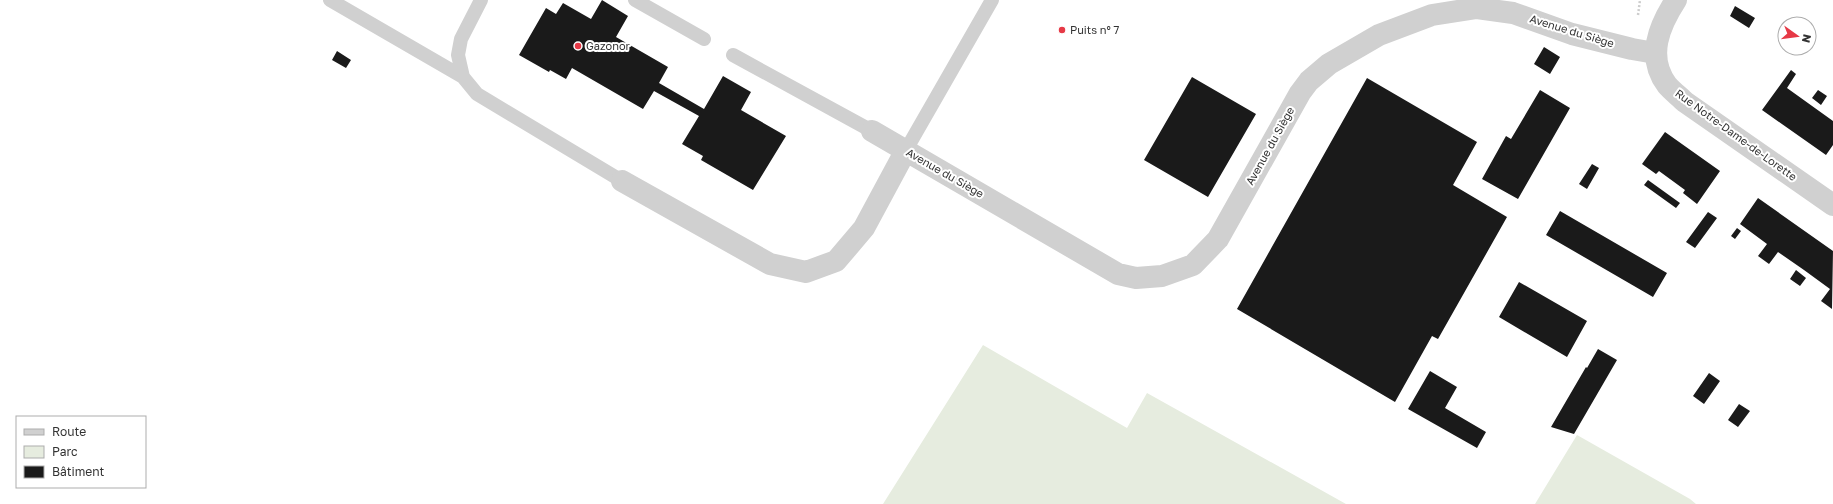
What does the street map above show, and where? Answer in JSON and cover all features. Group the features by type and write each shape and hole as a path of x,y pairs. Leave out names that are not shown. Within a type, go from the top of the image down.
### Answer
{"street":[{"path":"1655,53 1656,40 1665,17 1676,0"},
{"name":"Avenue du Siège","path":"872,131 1118,274 1136,278 1162,276 1193,265 1218,239 1300,93 1309,81 1329,64 1379,35 1432,15 1477,8 1513,13 1572,34 1632,49 1655,53"},
{"name":"Rue Notre-Dame-de-Lorette","path":"1655,53 1659,70 1668,86 1685,102 1833,205"},
{"path":"622,181 770,264 806,272 836,261 864,228 906,150"}],"lane":[{"path":"330,0 463,77 477,94 622,181"},
{"path":"463,77 458,54 461,39 481,0"},
{"path":"635,0 704,39"},
{"path":"906,150 992,0"},
{"path":"733,55 872,131"}],"green space":[{"path":"983,345 1127,428 1147,393 1346,504 883,504"},
{"path":"1577,435 1690,499 1696,504 1535,504"}],"building":[{"path":"602,0 628,16 616,37 668,67 659,83 704,109 723,76 751,92 741,110 786,136 753,190 701,160 703,156 682,144 699,116 654,91 643,109 572,68 566,79 550,70 549,72 519,55 546,8 556,14 563,3 591,19"},
{"path":"1735,6 1755,18 1749,28 1730,16"},
{"path":"1544,47 1560,57 1550,74 1534,64"},
{"path":"337,51 351,60 346,68 332,60"},
{"path":"1791,70 1796,74 1787,88 1833,121 1833,145 1826,155 1762,110"},
{"path":"1192,77 1256,114 1208,197 1144,160"},
{"path":"1367,78 1477,142 1453,185 1507,217 1438,339 1432,336 1395,402 1237,309"},
{"path":"1540,90 1570,108 1518,199 1482,179 1506,136 1511,139"},
{"path":"1818,90 1827,96 1821,105 1812,98"},
{"path":"1665,132 1720,171 1697,204 1683,193 1685,190 1659,171 1656,174 1642,164"},
{"path":"1592,164 1599,168 1587,189 1579,184"},
{"path":"1648,180 1680,203 1676,208 1644,185"},
{"path":"1758,198 1833,251 1832,309 1821,301 1830,289 1804,270 1778,252 1769,264 1758,256 1767,244 1740,224"},
{"path":"1560,211 1667,273 1653,297 1546,235"},
{"path":"1708,212 1717,218 1695,248 1686,242"},
{"path":"1737,228 1741,231 1735,239 1731,236"},
{"path":"1796,270 1806,278 1800,286 1790,279"},
{"path":"1519,282 1587,321 1567,357 1499,317"},
{"path":"1598,349 1617,360 1574,434 1551,427 1586,367 1587,368"},
{"path":"1430,371 1457,387 1445,408 1486,432 1477,448 1408,409"},
{"path":"1709,373 1720,381 1704,404 1693,396"},
{"path":"1739,404 1750,411 1738,427 1728,420"}],"place":[{"name":"Puits n° 7","path":"1062,30"},
{"name":"Gazonor","path":"578,46"}]}
